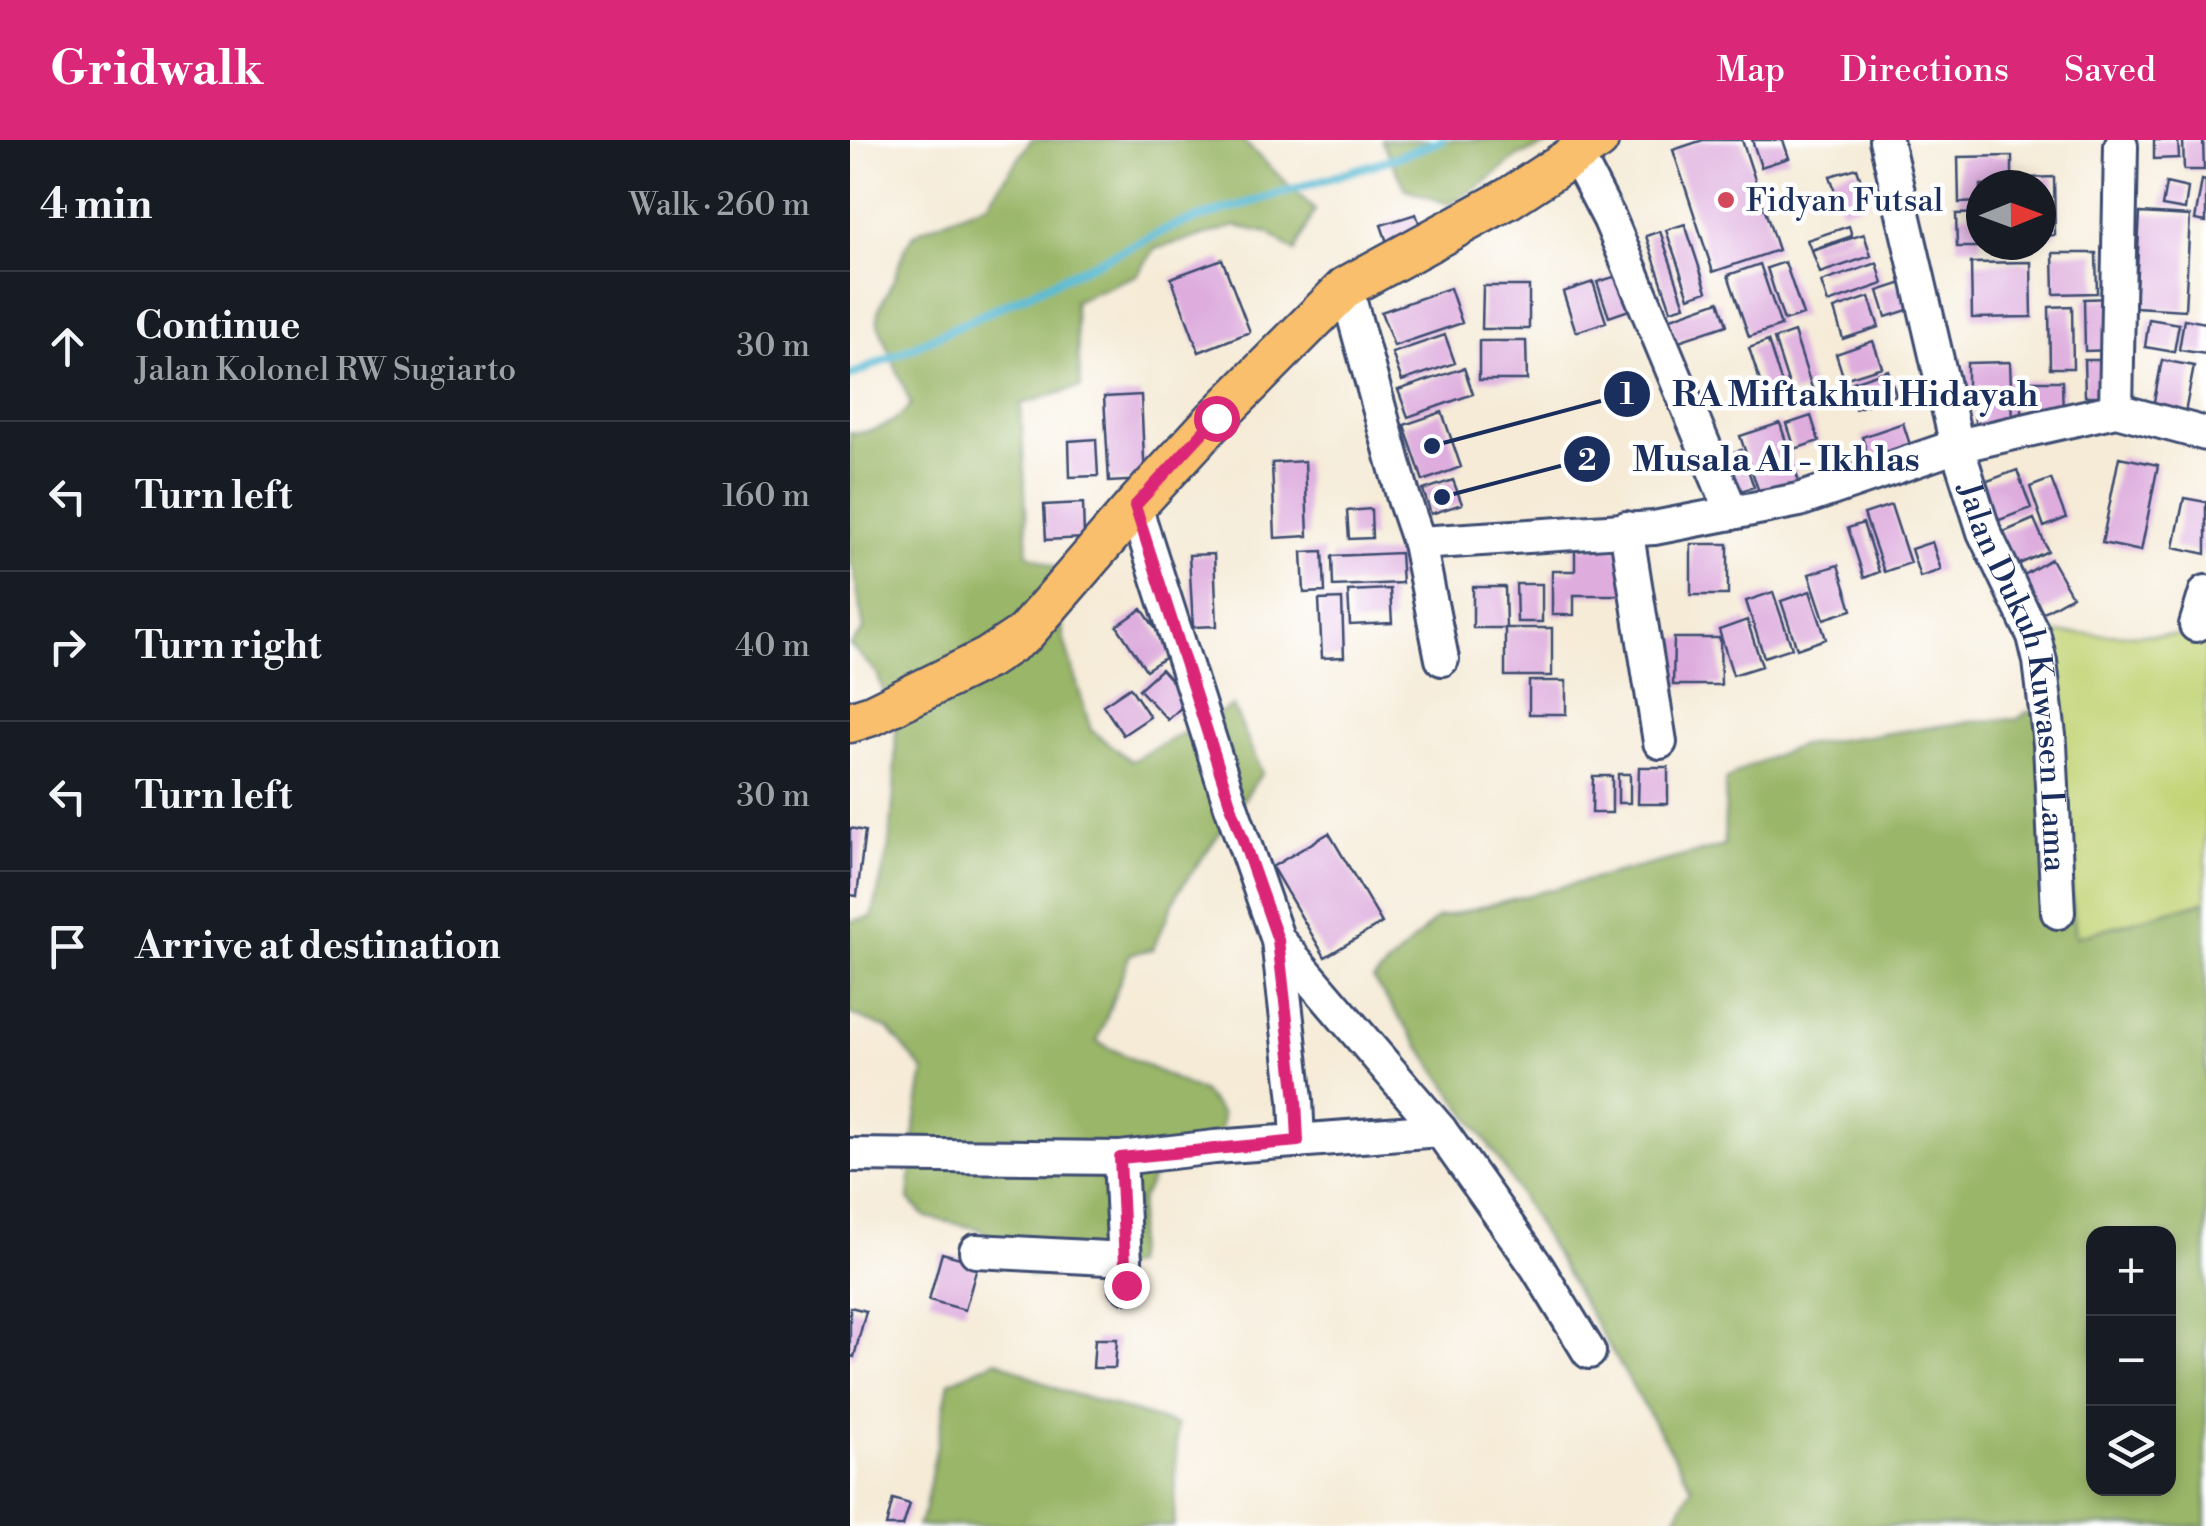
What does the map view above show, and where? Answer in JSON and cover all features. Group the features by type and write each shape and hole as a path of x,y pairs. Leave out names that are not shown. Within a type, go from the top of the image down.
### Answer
{"main road":[{"path":"850,722 988,658 1024,634 1216,418 1346,287 1509,198 1587,147"}],"street":[{"name":"Jalan Dukuh Kuwasen Lama","path":"1886,140 1956,446 1984,532 2034,636 2040,661 2050,744 2058,912"},
{"path":"2116,410 2121,146"},
{"path":"1587,147 1610,220 1732,513"},
{"path":"1346,287 1418,542 1442,659"},
{"name":"Jalan Dukuh Kuwasen Lama","path":"1418,542 1654,528 1799,500 1956,446 2116,410 2206,434"},
{"path":"1135,506 1278,940 1298,1141"},
{"path":"1626,528 1660,742"},
{"path":"2196,625 2206,592"},
{"path":"1278,940 1440,1130 1537,1267 1588,1352"},
{"path":"850,1155 1120,1158 1440,1130"},
{"path":"976,1251 1126,1272 1120,1158"}],"green space":[{"path":"1031,140 1242,140 1315,210 1295,252 1268,233 1236,226 1155,249 1137,275 1074,301 1081,387 1021,404 1028,554 1060,569 1063,637 1091,730 1131,761 1233,706 1262,773 1178,892 1153,949 1130,954 1097,1042 1204,1093 1222,1115 1219,1155 1156,1172 1141,1200 1133,1265 1029,1276 980,1229 926,1217 909,1200 924,1071 888,1029 850,1014 850,921 872,917 889,846 896,730 877,673 850,645 864,630 850,563 850,432 884,426 911,405 878,324 878,311 905,247 923,229 988,203"},
{"path":"1381,140 1560,140 1518,156 1480,186 1448,204 1406,189"},
{"path":"2047,633 2206,636 2206,901 2076,937"},
{"path":"2054,711 2076,937 2206,901 2206,1526 1671,1526 1692,1487 1498,1158 1373,980 1437,918 1724,846 1726,780 1749,766 1801,745 1976,721 2018,719 2027,712"},
{"path":"997,1360 1057,1389 1177,1425 1174,1526 917,1526 924,1513 949,1382"}],"building":[{"name":"Fidyan Futsal","path":"1703,140 1742,140 1778,250 1713,272 1673,150"},
{"path":"1752,140 1783,140 1789,158 1761,167"},
{"path":"2154,140 2178,140 2179,158 2154,159"},
{"path":"2183,140 2203,140 2204,170 2184,170"},
{"path":"2012,156 2012,170 1966,170 1966,203 1959,203 1958,157"},
{"path":"1857,168 1868,202 1841,211 1830,176"},
{"path":"2202,180 2206,181 2206,222 2195,220"},
{"path":"2166,183 2188,188 2185,210 2162,206"},
{"path":"2140,213 2190,216 2185,310 2135,307"},
{"path":"1416,214 1425,239 1390,251 1381,225"},
{"path":"1956,214 1966,214 1966,247 1957,247"},
{"path":"1685,224 1707,291 1689,297 1666,230"},
{"path":"1849,226 1852,236 1811,250 1807,240"},
{"path":"1660,231 1685,306 1671,310 1646,236"},
{"path":"1864,234 1871,256 1820,273 1812,251"},
{"path":"2056,253 2096,253 2097,293 2054,294"},
{"path":"1222,259 1250,332 1199,352 1171,278"},
{"path":"1785,262 1803,315 1784,321 1767,268"},
{"path":"2031,262 2032,317 1972,318 1971,263"},
{"path":"1877,263 1883,284 1828,303 1821,282"},
{"path":"1760,264 1781,326 1749,337 1728,275"},
{"path":"1627,273 1638,307 1609,317 1597,282"},
{"path":"1912,280 1920,306 1886,317 1878,291"},
{"path":"1593,282 1606,322 1576,332 1563,292"},
{"path":"1483,286 1529,286 1529,329 1482,329"},
{"path":"1450,288 1462,323 1394,346 1381,312"},
{"path":"1869,297 1879,327 1843,339 1834,309"},
{"path":"2112,298 2113,350 2085,351 2084,299"},
{"path":"1719,301 1727,325 1676,342 1668,319"},
{"path":"2072,306 2073,368 2050,368 2049,307"},
{"path":"2149,319 2179,324 2174,352 2145,347"},
{"path":"2184,319 2206,323 2206,354 2179,350"},
{"path":"1794,332 1812,388 1792,395 1774,339"},
{"path":"1445,335 1455,363 1402,381 1392,353"},
{"path":"1479,341 1526,341 1527,380 1479,380"},
{"path":"1768,341 1787,400 1768,406 1749,348"},
{"path":"1873,341 1882,367 1844,379 1836,354"},
{"path":"2084,360 2109,360 2110,396 2085,396"},
{"path":"2162,360 2194,366 2183,423 2151,417"},
{"path":"2010,362 2011,387 1967,388 1967,363"},
{"path":"1464,368 1473,394 1408,417 1398,390"},
{"path":"1888,370 1896,395 1855,409 1847,384"},
{"path":"2022,381 2062,381 2063,417 2022,418"},
{"path":"2012,392 2013,424 1975,425 1974,393"},
{"path":"1141,395 1145,480 1109,482 1104,397"},
{"path":"1442,412 1461,467 1423,481 1404,425"},
{"path":"1811,416 1819,441 1795,449 1787,424"},
{"path":"1780,423 1799,482 1760,495 1740,436"},
{"path":"1903,423 1912,451 1871,465 1862,437"},
{"path":"1096,439 1098,476 1070,477 1069,441"},
{"path":"1741,450 1754,487 1734,493 1722,456"},
{"path":"2119,457 2158,465 2141,551 2102,543"},
{"path":"1305,461 1308,536 1275,538 1272,463"},
{"path":"2017,470 2031,508 1989,524 1974,486"},
{"path":"2051,479 2066,518 2044,527 2030,487"},
{"path":"1453,480 1462,504 1431,514 1423,490"},
{"path":"2184,498 2206,502 2206,554 2174,547"},
{"path":"1083,503 1084,538 1046,540 1044,505"},
{"path":"1891,505 1910,563 1884,572 1864,514"},
{"path":"1371,509 1372,538 1349,539 1347,511"},
{"path":"2034,519 2048,551 2013,567 1999,534"},
{"path":"1863,523 1879,572 1864,578 1848,528"},
{"path":"1932,542 1941,570 1920,577 1911,549"},
{"path":"1691,544 1728,544 1728,595 1691,595"},
{"path":"1575,546 1628,546 1628,595 1574,595 1574,615 1552,615 1552,571 1575,571"},
{"path":"1323,551 1325,592 1304,593 1302,552"},
{"path":"1400,553 1402,583 1333,586 1332,556"},
{"path":"1214,554 1217,626 1193,627 1189,555"},
{"path":"2051,559 2072,596 2042,613 2021,577"},
{"path":"1838,565 1852,610 1824,619 1809,574"},
{"path":"1516,584 1542,584 1542,622 1517,622"},
{"path":"1473,587 1505,587 1506,628 1473,628"},
{"path":"1390,589 1392,623 1350,625 1348,591"},
{"path":"1810,591 1826,639 1797,649 1781,601"},
{"path":"1773,592 1792,648 1764,657 1746,601"},
{"path":"1342,599 1344,657 1322,658 1319,600"},
{"path":"1142,609 1172,653 1146,670 1117,626"},
{"path":"1747,620 1762,666 1733,675 1719,630"},
{"path":"1505,628 1552,628 1552,676 1505,676"},
{"path":"1674,638 1720,638 1721,685 1673,685"},
{"path":"1161,669 1189,700 1168,720 1139,689"},
{"path":"1529,681 1566,681 1566,714 1529,714"},
{"path":"1130,687 1150,717 1123,735 1103,705"},
{"path":"1639,767 1668,767 1668,804 1638,804"},
{"path":"1618,774 1630,774 1630,803 1618,803"},
{"path":"1593,776 1612,776 1612,813 1592,813"},
{"path":"850,828 865,831 857,896 850,895"},
{"path":"1329,833 1382,923 1325,957 1272,867"},
{"path":"942,1253 978,1263 965,1310 929,1300"},
{"path":"850,1307 866,1311 854,1357 850,1356"},
{"path":"1095,1339 1117,1339 1115,1368 1093,1368"},
{"path":"893,1499 910,1504 903,1526 886,1526"}],"waterway":[{"path":"850,376 1177,225 1442,140"}],"place":[{"name":"Fidyan Futsal","path":"1726,200"},
{"name":"RA Miftakhul Hidayah","path":"1432,446"},
{"name":"Musala Al - Ikhlas","path":"1442,497"}],"route":[{"path":"1126,1285 1120,1158 1298,1141 1278,940 1135,506 1216,418"}]}
